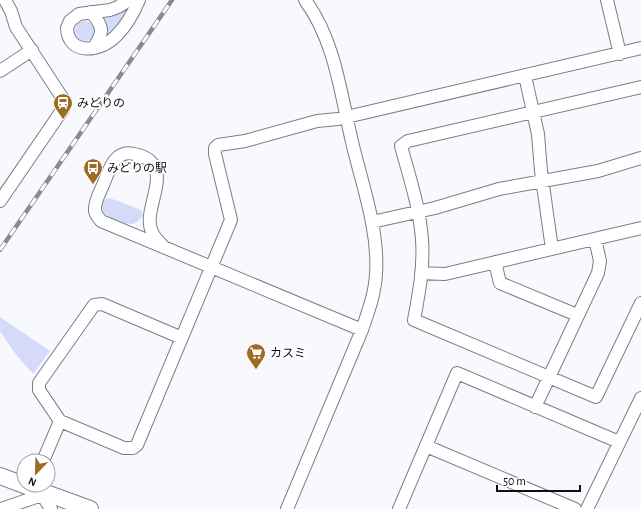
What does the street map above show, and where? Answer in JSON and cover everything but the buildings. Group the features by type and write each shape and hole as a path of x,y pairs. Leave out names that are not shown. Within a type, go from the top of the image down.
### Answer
{"main road":[{"path":"0,476 16,482"},
{"path":"47,493 90,509"}],"street":[{"path":"0,201 65,105 64,97 16,27 11,11 5,0"},
{"path":"129,0 118,7 74,16 67,28 67,34 74,45 85,49 94,48 107,43 116,36 139,0"},
{"path":"287,509 362,330 372,303 376,274 372,222 331,51 321,26 306,0"},
{"path":"607,0 620,54"},
{"path":"92,12 100,23 101,31 100,39 94,48"},
{"path":"182,338 102,304 94,305 39,383 39,390 60,421 124,448 134,448 137,445 212,267 231,220 215,154 218,145 245,141 317,122 347,118 641,48"},
{"path":"0,71 32,50"},
{"path":"525,76 538,134 542,181 552,249"},
{"path":"641,87 403,142 401,146 422,240 421,274 414,320 596,397 641,302"},
{"path":"163,246 152,232 149,221 157,172 150,161 138,155 130,153 119,156 113,163 98,196 95,209 97,216 101,221 362,330"},
{"path":"372,222 417,213 499,189 598,171 641,158"},
{"path":"128,232 143,226 149,221"},
{"path":"421,274 445,274 641,228"},
{"path":"535,407 600,266 596,239"},
{"path":"495,262 500,283 577,315"},
{"path":"399,509 457,373 620,442"},
{"path":"587,509 641,398"},
{"path":"46,453 60,421"},
{"path":"426,446 575,509"},
{"path":"1,509 25,493"},
{"path":"37,493 51,509"}],"shaded area":[{"path":"131,4 118,29 106,37 106,25 102,18 122,12"},
{"path":"85,21 92,24 95,31 92,38 85,41 78,38 75,31 78,24"},
{"path":"129,159 142,163 151,173 149,174 122,162"},
{"path":"110,198 141,210 143,214 141,219 138,222 127,224 106,215 103,212 102,205 105,200"},
{"path":"0,317 50,351 33,374 14,352 0,331"}],"railway":[{"path":"0,250 172,0"}],"place":[{"name":"みどりの","path":"63,120"},
{"name":"みどりの駅","path":"93,185"},
{"name":"カスミ","path":"256,370"}]}
